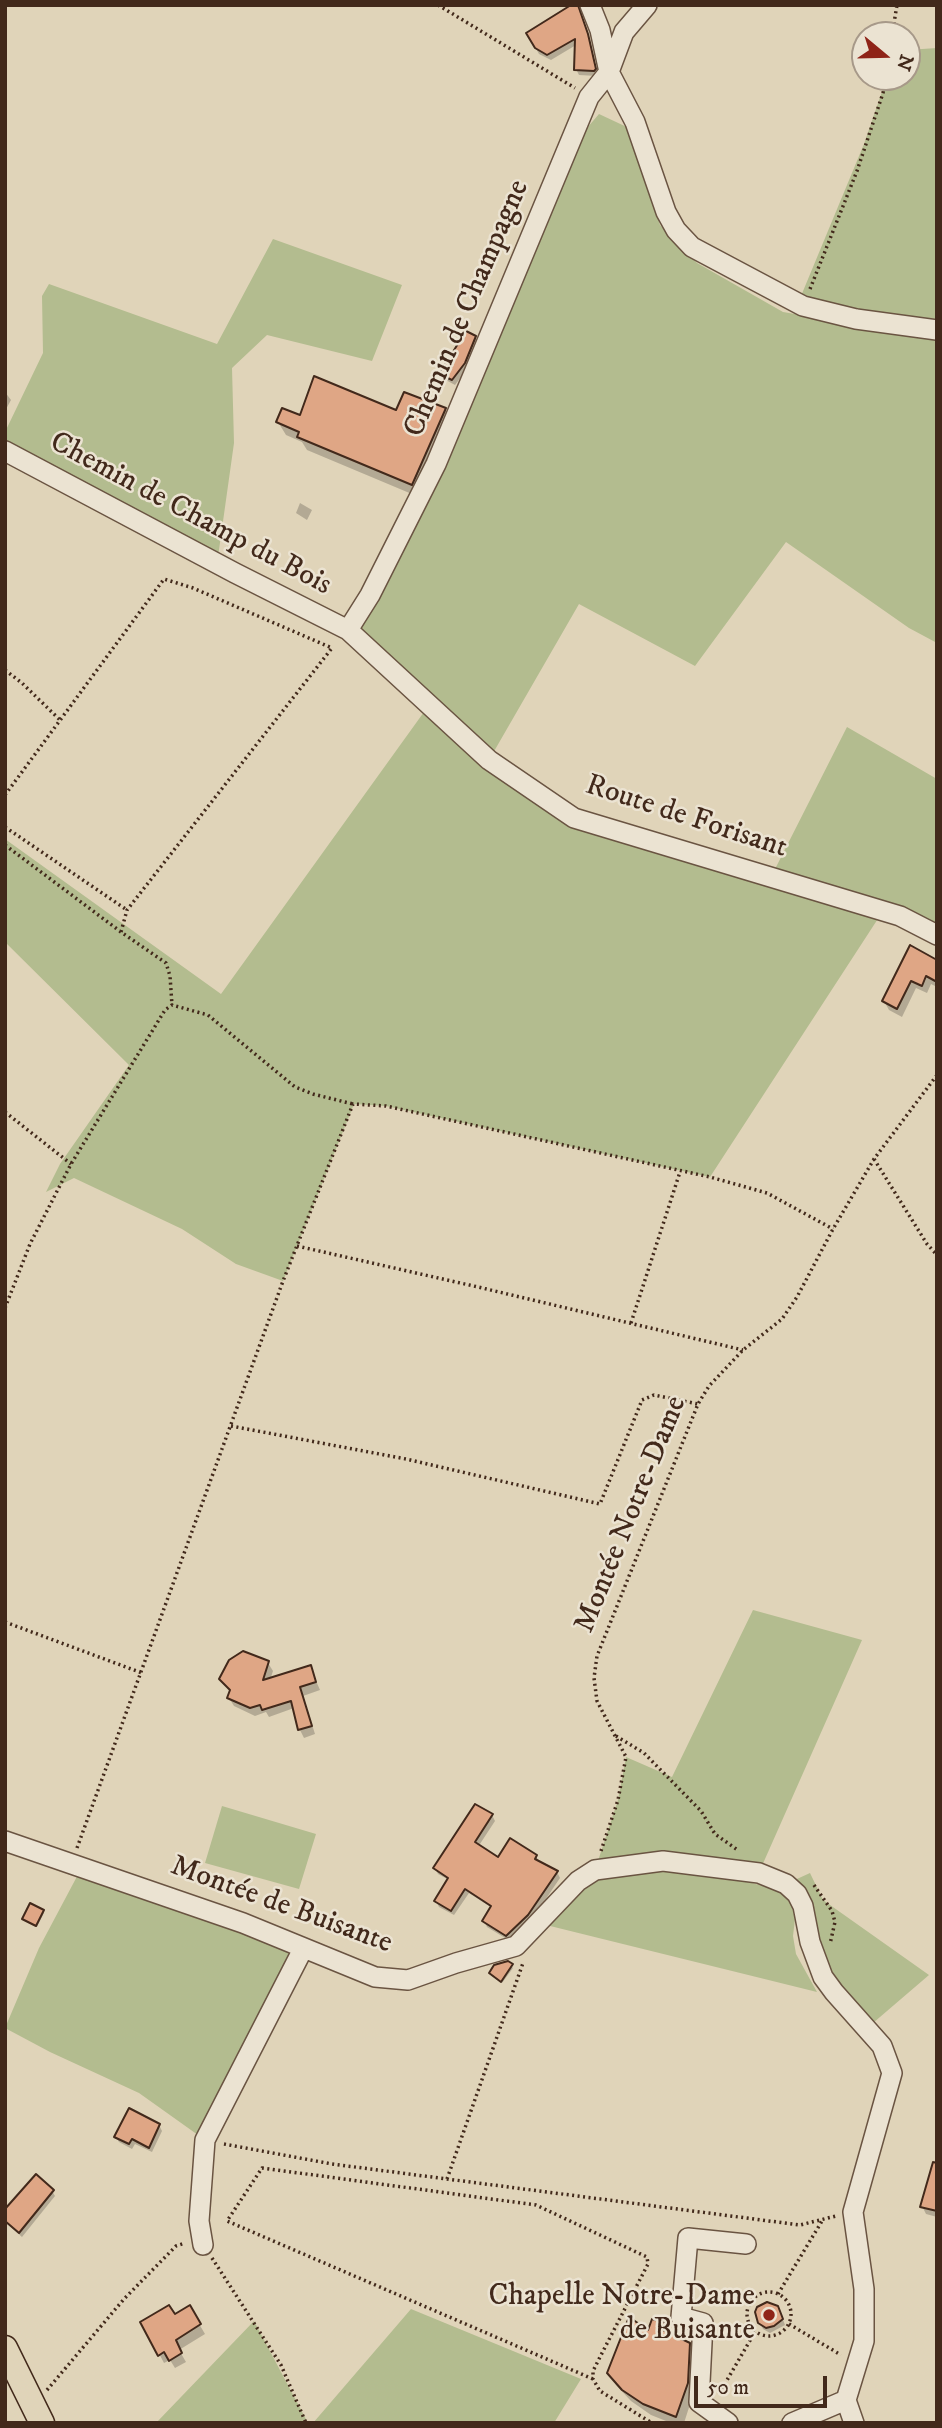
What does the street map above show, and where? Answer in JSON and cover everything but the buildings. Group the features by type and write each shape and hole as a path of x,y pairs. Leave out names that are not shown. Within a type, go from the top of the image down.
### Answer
{"main road":[{"path":"5,2348 38,2414"}],"street":[{"path":"590,5 600,30 609,72 635,122 666,212 676,230 692,247 803,306 856,319 937,330"},
{"name":"Chemin de Champagne","path":"348,630 370,595 436,464 589,97 609,72 624,32 647,5"},
{"name":"Chemin de Champ du Bois","path":"5,451 348,630"},
{"name":"Route de Forisant","path":"348,630 489,760 574,818 900,916 937,935"},
{"name":"Montée de Buisante","path":"5,1841 243,1923 375,1977 408,1980 516,1946"},
{"path":"516,1946 578,1881 595,1870 663,1861 759,1873 786,1884 797,1894 803,1906 810,1942 823,1977 881,2046 892,2073 853,2212 864,2278 864,2341 846,2400 854,2423"},
{"path":"203,2245 199,2221 205,2140 303,1949"},
{"path":"728,2423 704,2406 703,2323 681,2317 688,2238 746,2244"},
{"path":"792,2423 846,2400"}],"path":[{"path":"438,5 589,97"},
{"path":"803,306 858,171 883,91"},
{"path":"5,795 164,579 193,588 332,648"},
{"path":"121,932 127,910 348,630"},
{"path":"5,670 60,720"},
{"path":"5,827 127,910"},
{"path":"5,845 166,963 170,976 172,1005"},
{"path":"172,1005 208,1015 295,1087 313,1094 354,1104 386,1106 710,1177 767,1192 833,1229"},
{"path":"5,1308 30,1244 71,1164 165,1010 172,1005"},
{"name":"Montée Notre-Dame","path":"595,1870 618,1800 626,1757 597,1701 594,1678 597,1656 698,1404 709,1386 743,1350 782,1319 874,1159 937,1074"},
{"path":"72,1864 297,1247 354,1104"},
{"path":"5,1112 71,1164"},
{"path":"874,1159 927,1244 937,1255"},
{"path":"631,1323 680,1171"},
{"path":"297,1247 743,1350"},
{"path":"231,1426 406,1459 600,1504 642,1400 654,1395 698,1404"},
{"path":"5,1622 142,1673"},
{"path":"614,1735 644,1753 701,1811 715,1834 738,1851 747,1852"},
{"path":"810,1879 832,1911 835,1922 823,1977"},
{"path":"447,2179 523,1964 516,1946"},
{"path":"205,2140 332,2164 800,2225 853,2212"},
{"path":"593,2379 228,2221 262,2168 536,2205 647,2257 648,2264 593,2371 593,2379 600,2391 652,2423"},
{"path":"778,2294 823,2220"},
{"path":"38,2414 124,2298 176,2246 193,2241 203,2245 281,2365 306,2423"},
{"path":"758,2294 778,2294 791,2310 789,2324 785,2330 765,2337 755,2332 746,2318 748,2304 758,2294"},
{"path":"789,2324 839,2354 858,2361"},
{"path":"704,2406 755,2332"}],"green space":[{"path":"937,48 937,319 836,310 801,296 864,144 882,91 921,91 921,49"},
{"path":"599,114 631,129 660,225 697,263 783,312 854,324 937,331 937,643 909,628 786,542 695,666 579,604 489,760 574,818 771,877 847,727 937,779 937,935 883,911 710,1177 386,1106 354,1104 283,1281 236,1264 182,1229 74,1178 46,1192 60,1164 129,1065 5,942 5,839 221,994 429,705 348,630 370,595 563,156"},
{"path":"273,239 402,285 372,361 267,335 232,368 234,443 217,564 5,451 5,432 43,353 42,296 49,284 217,344"},
{"path":"753,1610 862,1640 761,1868 668,1852 661,1866 745,1881 784,1892 792,1906 795,1919 793,1936 796,1954 817,1992 538,1923 595,1870 618,1800 626,1757 672,1777"},
{"path":"222,1806 316,1834 299,1889 205,1863"},
{"path":"82,1867 303,1949 205,2140 139,2093 5,2028 39,1948"},
{"path":"810,1873 823,1900 929,1975 866,2029 834,1992 786,1884"},
{"path":"411,2309 581,2379 554,2423 313,2423"},
{"path":"254,2321 308,2423 156,2423"}],"place":[{"name":"Chapelle Notre-Dame de Buisante","path":"769,2315"}]}
